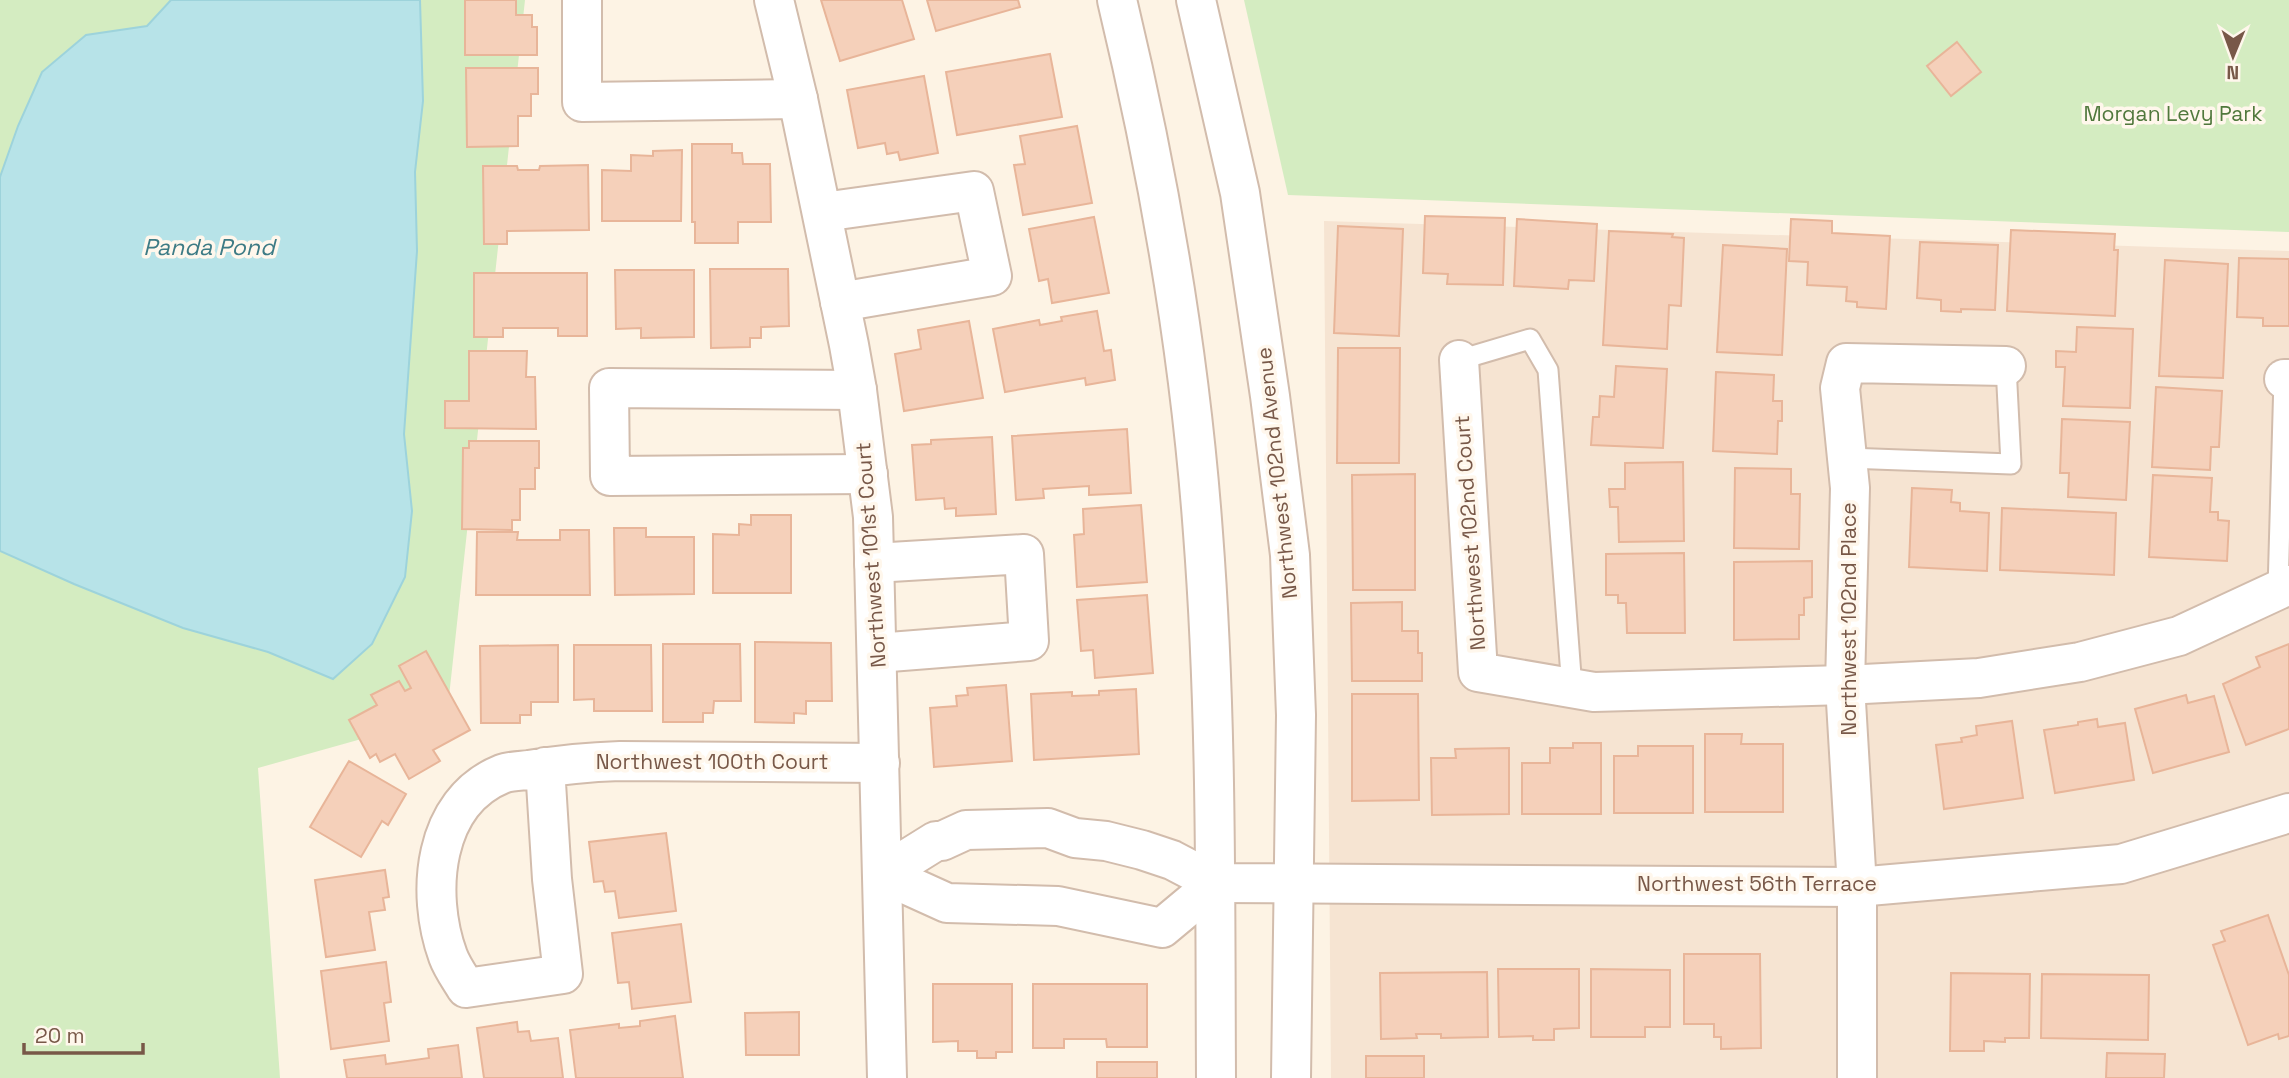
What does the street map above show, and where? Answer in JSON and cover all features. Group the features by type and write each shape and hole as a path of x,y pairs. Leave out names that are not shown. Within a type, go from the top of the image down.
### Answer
{"street":[{"path":"582,0 582,102 798,99"},
{"name":"Northwest 101st Court","path":"774,0 841,302 858,390 868,474 877,653 887,1078"},
{"path":"1116,0 1154,168 1179,315 1189,395 1207,592 1216,883 1216,1078"},
{"name":"Northwest 102nd Avenue","path":"1196,0 1240,193 1290,555 1296,716 1291,1078"},
{"path":"823,212 974,191 992,276 841,302"},
{"name":"Northwest 102nd Court","path":"1459,360 1478,672 1583,690"},
{"name":"Northwest 102nd Place","path":"1857,1078 1857,887 1845,685 1850,488 1840,388 1846,363 2006,366"},
{"path":"858,390 609,388 610,476 868,474"},
{"path":"874,563 1024,554 1029,641 877,653"},
{"path":"1583,690 1845,685 1979,678 2080,662 2179,636 2284,588"},
{"name":"Northwest 100th Court","path":"545,767 553,889 563,974 466,988 448,956 439,919 437,864 455,813 477,789 504,773 545,767 620,761 880,762"},
{"name":"Northwest 56th Terrace","path":"883,874 936,841 942,841 965,852 1005,852 1039,851 1075,838 1106,841 1142,850 1172,860 1216,883 1857,887 2121,864 2289,813"},
{"path":"883,874 947,903 1058,906 1162,928 1216,883"}],"lane":[{"path":"1459,360 1530,339 1548,370 1583,690"},
{"path":"1847,458 2011,464 2006,366"},
{"path":"2284,588 2287,379"}],"shaded area":[{"path":"1324,221 2289,251 2289,1078 1331,1078"}],"green space":[{"path":"0,0 171,0 148,26 86,35 42,72 18,126 0,177"},
{"path":"420,0 525,0 447,715 258,768 280,1078 0,1078 0,551 183,628 268,652 333,679 405,577 412,511 404,434 417,251 415,172 423,101"},
{"name":"Morgan Levy Park","path":"1244,0 2289,0 2289,232 1288,195"}],"water":[{"name":"Panda Pond","path":"171,0 420,0 423,101 415,172 417,251 404,434 412,511 405,577 372,644 333,679 268,652 183,628 0,551 0,177 18,126 42,72 86,35 147,26"}],"building":[{"path":"465,0 516,0 516,15 532,15 532,27 537,27 537,55 465,55"},
{"path":"821,0 902,0 914,39 840,61"},
{"path":"927,0 1018,0 1020,7 936,31"},
{"path":"1957,42 1981,72 1951,96 1927,66"},
{"path":"1050,54 1062,117 957,135 946,72"},
{"path":"466,68 538,68 538,94 531,94 531,116 518,116 518,146 467,147"},
{"path":"924,76 938,153 900,160 898,152 887,154 885,143 858,148 847,90"},
{"path":"1077,126 1092,203 1023,215 1014,165 1025,164 1020,136"},
{"path":"692,144 732,144 732,153 742,153 743,164 770,164 771,222 738,222 738,243 695,243 695,222 692,222"},
{"path":"682,150 681,221 602,221 602,170 631,171 631,155 653,156 653,151"},
{"path":"588,165 589,230 507,231 507,244 484,244 483,166 517,166 518,170 539,170 540,166"},
{"path":"1425,216 1505,218 1503,285 1447,284 1448,274 1423,273"},
{"path":"1094,217 1109,293 1052,303 1048,279 1039,281 1029,229"},
{"path":"1517,219 1597,224 1594,281 1569,280 1568,289 1514,286"},
{"path":"1791,219 1832,221 1832,233 1890,236 1886,309 1857,307 1857,302 1846,301 1847,287 1807,285 1808,262 1789,261"},
{"path":"1338,226 1403,229 1399,336 1334,333"},
{"path":"2011,230 2115,234 2114,250 2118,250 2115,316 2007,311"},
{"path":"1609,231 1673,234 1672,237 1684,238 1681,306 1669,305 1667,349 1603,345"},
{"path":"1920,242 1998,245 1995,310 1941,311 1941,300 1917,298"},
{"path":"1723,245 1787,249 1782,355 1717,352"},
{"path":"2239,258 2289,259 2289,326 2263,326 2263,318 2237,317"},
{"path":"2165,260 2228,264 2223,378 2159,376"},
{"path":"710,269 788,269 789,326 761,327 761,338 750,338 750,347 711,348"},
{"path":"615,270 694,270 694,337 641,338 641,328 616,329"},
{"path":"474,273 587,273 587,336 558,336 558,328 503,328 503,337 474,337"},
{"path":"1097,311 1104,351 1111,350 1115,380 1086,385 1085,378 1005,392 993,329 1039,320 1040,325 1062,321 1061,317"},
{"path":"969,321 983,398 904,411 895,354 921,349 918,330"},
{"path":"2077,327 2133,329 2130,408 2063,406 2065,367 2056,367 2056,351 2076,352"},
{"path":"1338,348 1400,348 1399,463 1337,463"},
{"path":"469,351 527,351 526,377 535,377 536,429 445,428 445,401 469,401"},
{"path":"1616,366 1667,369 1663,448 1591,445 1593,417 1599,417 1600,396 1614,397"},
{"path":"1716,372 1774,375 1773,401 1782,401 1782,421 1778,421 1777,454 1713,451"},
{"path":"2156,387 2222,391 2219,447 2211,447 2210,470 2152,467"},
{"path":"2062,419 2130,422 2126,500 2068,497 2069,473 2060,473"},
{"path":"1127,429 1131,493 1089,495 1089,486 1043,489 1044,498 1016,500 1012,436"},
{"path":"992,437 996,514 956,516 956,508 945,509 944,498 916,500 912,445 931,444 931,440"},
{"path":"469,441 539,441 539,468 535,468 535,489 520,489 520,520 512,520 512,530 462,529 463,448 469,448"},
{"path":"1683,462 1684,541 1619,542 1618,507 1610,507 1609,489 1625,489 1625,463"},
{"path":"1735,468 1791,469 1791,494 1800,494 1799,549 1734,548"},
{"path":"1415,474 1415,590 1353,590 1352,475"},
{"path":"2153,475 2212,478 2210,512 2218,512 2218,520 2229,521 2227,561 2149,557"},
{"path":"1912,488 1952,490 1951,502 1960,503 1960,511 1989,513 1987,571 1909,567"},
{"path":"1141,505 1147,582 1077,587 1074,535 1084,534 1083,509"},
{"path":"2002,508 2116,513 2114,575 2000,570"},
{"path":"751,515 791,515 791,593 713,593 713,534 739,535 739,524 751,525"},
{"path":"614,528 646,528 646,537 694,537 694,594 615,595"},
{"path":"560,530 589,530 590,595 476,595 477,532 518,532 517,540 560,540"},
{"path":"1684,553 1685,633 1627,633 1626,603 1618,603 1618,595 1606,595 1606,554"},
{"path":"1812,561 1812,597 1804,598 1804,615 1799,615 1799,639 1734,640 1734,562"},
{"path":"1147,595 1153,673 1095,678 1093,650 1081,651 1077,600"},
{"path":"1402,602 1402,631 1418,631 1418,653 1422,653 1422,681 1352,681 1351,603"},
{"path":"755,642 831,643 832,701 806,701 806,714 794,713 794,723 755,722"},
{"path":"663,644 740,644 741,701 714,701 713,713 703,713 703,722 663,722"},
{"path":"2289,644 2289,729 2246,745 2223,684 2260,667 2256,657"},
{"path":"558,645 558,702 531,702 531,715 520,715 520,723 481,723 480,646"},
{"path":"574,645 651,645 652,711 594,711 594,699 574,700"},
{"path":"426,651 470,730 433,750 440,761 409,779 395,754 380,762 376,754 370,758 349,720 377,705 371,695 399,681 405,691 411,688 399,666"},
{"path":"1006,685 1012,761 934,767 930,708 957,706 956,696 968,695 967,688"},
{"path":"1136,689 1139,754 1034,760 1031,694 1072,692 1072,696 1099,695 1099,691"},
{"path":"1352,694 1418,694 1419,800 1352,801"},
{"path":"2186,695 2188,703 2214,696 2229,752 2153,773 2135,709"},
{"path":"2097,719 2098,727 2125,723 2134,780 2055,793 2044,730"},
{"path":"2012,721 2023,798 1944,809 1936,745 1962,742 1961,738 1977,735 1976,726"},
{"path":"1705,734 1742,734 1741,744 1783,744 1783,812 1705,812"},
{"path":"1573,743 1601,743 1601,814 1522,814 1522,763 1550,763 1550,748 1573,748"},
{"path":"1638,746 1693,746 1693,813 1614,813 1614,756 1638,756"},
{"path":"1509,748 1509,814 1432,815 1431,758 1456,758 1455,749"},
{"path":"349,761 406,794 388,825 382,821 361,857 310,827"},
{"path":"666,833 676,911 619,918 615,891 605,892 603,881 594,882 589,842"},
{"path":"385,870 389,897 383,898 385,910 369,912 375,950 326,957 315,880"},
{"path":"2268,915 2289,975 2289,1036 2279,1039 2278,1034 2248,1045 2213,945 2225,941 2221,931"},
{"path":"681,924 691,1002 632,1009 629,982 618,983 612,933"},
{"path":"1684,954 1760,954 1761,1048 1721,1049 1721,1037 1714,1037 1714,1024 1684,1024"},
{"path":"386,962 391,1002 384,1003 389,1041 331,1049 321,971"},
{"path":"1498,969 1579,969 1579,1028 1554,1029 1554,1040 1533,1040 1533,1036 1499,1037"},
{"path":"1591,969 1670,970 1670,1027 1645,1027 1645,1037 1591,1037"},
{"path":"1487,972 1488,1037 1441,1038 1441,1034 1416,1034 1417,1038 1381,1039 1380,973"},
{"path":"1951,973 2030,974 2029,1038 2005,1038 2005,1042 1984,1041 1984,1051 1950,1051"},
{"path":"2042,974 2149,975 2148,1040 2041,1038"},
{"path":"933,984 1012,984 1012,1052 996,1052 996,1058 977,1058 977,1051 958,1051 958,1041 933,1042"},
{"path":"1033,984 1147,984 1147,1047 1107,1047 1106,1039 1064,1039 1064,1048 1033,1048"},
{"path":"799,1012 799,1055 746,1055 745,1013"},
{"path":"675,1016 683,1078 576,1078 570,1030 619,1024 619,1028 640,1026 640,1021"},
{"path":"517,1022 518,1032 529,1031 531,1041 558,1038 563,1078 484,1078 477,1028"},
{"path":"458,1045 462,1078 347,1078 344,1060 385,1055 386,1064 429,1058 428,1049"},
{"path":"2107,1053 2165,1054 2164,1078 2106,1078"},
{"path":"1366,1056 1424,1056 1424,1078 1366,1078"},
{"path":"1097,1062 1157,1062 1157,1078 1097,1078"}]}
